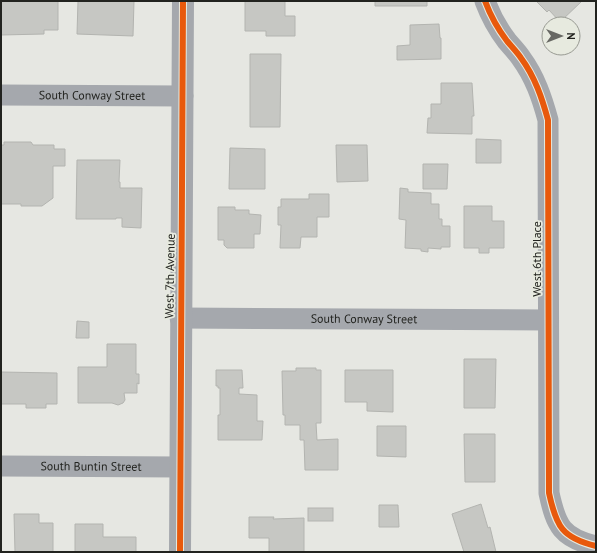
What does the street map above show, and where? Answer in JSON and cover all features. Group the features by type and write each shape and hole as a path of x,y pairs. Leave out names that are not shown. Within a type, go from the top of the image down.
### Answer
{"street":[{"name":"West 7th Avenue","path":"180,552 180,318 183,1"},
{"name":"West 6th Place","path":"485,1 491,18 521,58 534,80 542,96 548,120 549,493 553,513 563,531 576,541 596,546"},
{"name":"South Conway Street","path":"1,95 183,96"},
{"name":"South Conway Street","path":"180,318 548,320"},
{"name":"South Buntin Street","path":"1,466 180,467"}],"building":[{"path":"1,1 58,1 58,30 44,30 44,34 1,35"},
{"path":"78,1 134,1 133,36 77,34"},
{"path":"245,1 285,1 285,16 295,16 295,36 266,36 266,31 245,31"},
{"path":"375,1 427,1 427,6 375,6"},
{"path":"536,1 582,1 566,16 554,16 549,10 547,12"},
{"path":"439,24 441,59 397,60 397,46 410,45 410,25"},
{"path":"250,54 281,54 280,127 250,127"},
{"path":"441,83 472,83 474,116 472,116 472,134 427,133 428,118 431,118 431,104 441,104"},
{"path":"476,139 501,140 501,163 476,163"},
{"path":"4,142 31,142 33,145 54,145 54,149 65,149 65,166 53,166 53,198 42,206 1,204 1,145 4,145"},
{"path":"336,145 367,145 368,181 337,182"},
{"path":"230,148 265,149 265,189 229,189"},
{"path":"77,160 120,160 120,188 142,188 141,228 122,227 122,218 76,219"},
{"path":"423,164 448,164 447,189 423,189"},
{"path":"400,188 408,189 408,192 431,193 431,204 439,204 439,219 442,219 442,226 450,226 450,247 441,247 441,249 428,248 428,252 421,251 421,249 405,248 406,220 399,219"},
{"path":"309,194 329,194 329,217 317,217 317,237 301,237 300,248 280,248 281,225 278,225 278,207 281,207 281,199 309,199"},
{"path":"464,206 492,206 492,221 504,221 504,248 489,248 489,253 479,253 479,248 464,248"},
{"path":"218,207 235,207 235,210 249,210 249,214 261,215 260,234 254,234 254,248 227,248 224,245 224,240 218,240"},
{"path":"77,321 89,322 89,338 76,338"},
{"path":"107,344 136,344 136,374 139,374 137,393 124,393 125,400 123,403 118,405 112,403 78,403 78,367 107,367"},
{"path":"464,359 496,359 495,408 464,408"},
{"path":"296,368 316,368 316,370 321,370 321,423 316,423 317,440 338,439 338,470 305,470 304,440 300,440 300,425 285,425 285,415 283,415 282,371 296,371"},
{"path":"216,370 242,370 243,388 239,388 239,394 257,395 257,421 263,421 262,440 218,440 220,388 216,386"},
{"path":"345,370 393,370 393,412 367,411 367,402 345,402"},
{"path":"1,372 57,373 57,404 46,404 46,408 26,408 26,404 1,404"},
{"path":"377,426 406,426 406,457 377,456"},
{"path":"464,434 495,434 495,482 465,482"},
{"path":"481,504 488,528 490,527 496,552 464,552 452,514"},
{"path":"379,505 398,505 399,527 379,527"},
{"path":"308,508 333,508 333,521 308,521"},
{"path":"14,514 39,514 39,523 53,523 53,552 15,552"},
{"path":"249,517 274,517 273,519 304,518 304,552 269,552 269,538 249,538"},
{"path":"75,524 103,524 103,537 136,537 136,552 75,552"}],"cycle path":[{"path":"180,552 183,1"},
{"path":"485,1 497,27 526,65 534,80 541,96 548,120 549,493 555,514 562,529 575,539 596,546"}]}
